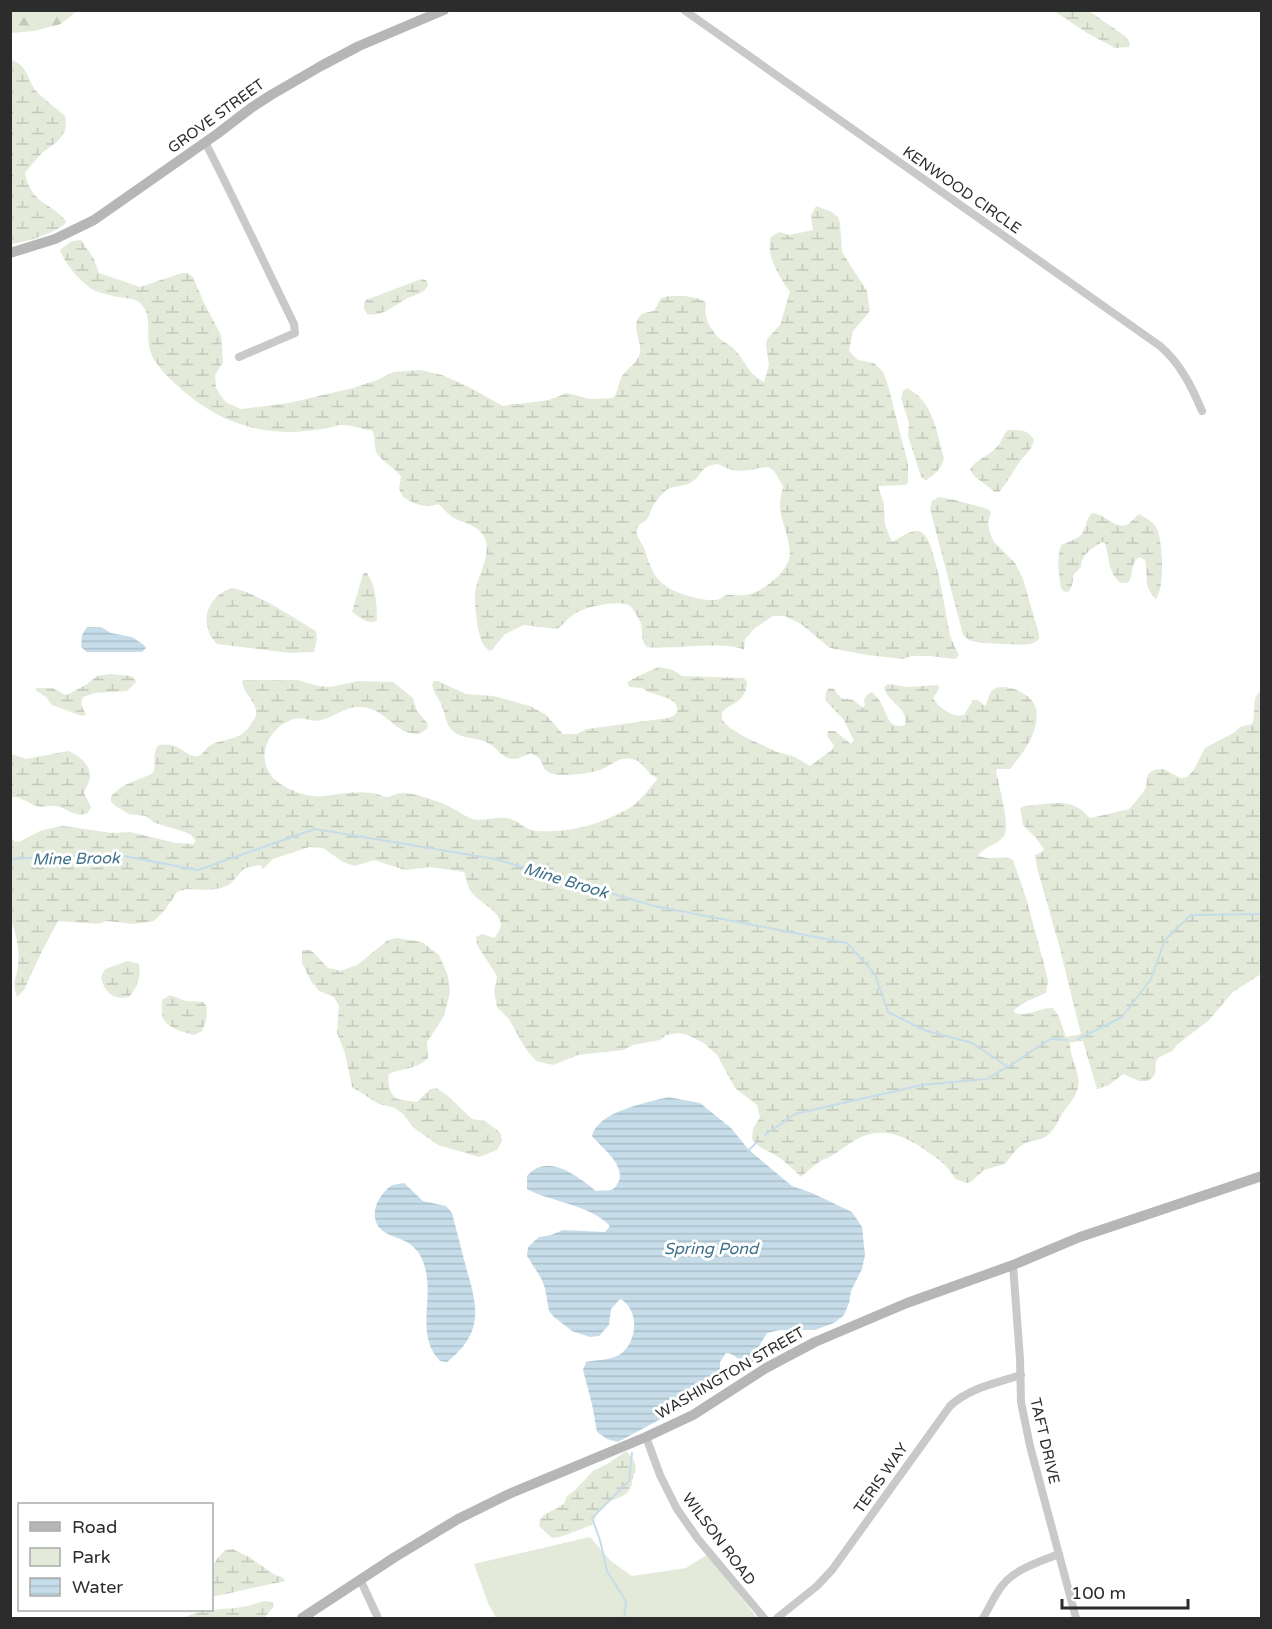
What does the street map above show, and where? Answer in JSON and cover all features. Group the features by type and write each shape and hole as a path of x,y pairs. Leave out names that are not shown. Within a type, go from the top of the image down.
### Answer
{"main road":[{"name":"GROVE STREET","path":"10,254 55,239 94,220 271,95 330,60 444,10"},
{"name":"WASHINGTON STREET","path":"302,1618 424,1539 489,1504 693,1415 766,1368 815,1342 907,1303 1080,1237 1262,1176"}],"street":[{"name":"KENWOOD CIRCLE","path":"684,10 1160,346 1180,368 1202,411"},
{"path":"206,142 294,324 295,333 239,357"},
{"name":"TAFT DRIVE","path":"1013,1264 1021,1402 1076,1618"},
{"name":"TERIS WAY","path":"777,1618 817,1586 832,1570 956,1400 972,1391 1021,1375"},
{"name":"WILSON ROAD","path":"646,1437 665,1486 680,1514 764,1618"},
{"path":"983,1618 997,1592 1011,1577 1028,1565 1059,1554"},
{"path":"360,1579 378,1618"}],"green space":[{"path":"11,11 77,11 61,24 34,31 11,33"},
{"path":"1054,11 1089,11 1125,36 1130,43 1129,47 1115,48"},
{"path":"11,60 17,62 25,70 34,89 65,116 65,129 60,139 41,154 25,173 36,197 66,221 59,228 46,234 11,244"},
{"path":"816,206 838,217 842,252 867,291 870,311 853,331 849,351 858,360 874,363 883,372 908,464 906,485 878,486 884,504 885,525 892,542 914,531 921,532 926,538 936,563 951,638 959,655 954,659 912,656 902,659 830,648 801,624 785,616 773,616 755,628 745,639 744,650 712,645 647,647 643,641 640,621 633,610 629,605 618,603 603,604 583,610 557,629 524,625 505,634 489,651 481,640 475,604 476,586 487,549 483,535 476,528 455,519 438,504 420,505 403,497 399,489 401,476 378,455 372,430 339,425 302,431 272,431 243,425 216,414 180,388 155,361 149,347 147,313 139,302 90,288 70,267 60,250 72,241 81,240 94,259 99,273 140,287 182,273 193,277 221,335 223,362 215,375 216,387 227,403 241,409 289,403 353,388 393,372 421,370 442,375 503,406 549,400 567,393 590,399 613,398 622,376 640,353 636,328 638,319 644,313 654,311 661,298 672,296 705,301 708,324 720,339 739,354 751,372 764,382 769,365 767,339 780,325 790,292 772,259 771,237 779,232 789,235 813,230 811,216","holes":["718,464 733,470 743,471 768,467 774,471 783,486 780,511 790,556 776,578 764,587 752,594 727,595 715,600 690,596 672,590 662,583 650,565 637,536 637,530 665,491 692,482 705,468"]},
{"path":"421,279 426,280 428,285 422,292 380,314 367,314 364,308 366,300"},
{"path":"907,388 923,401 933,418 944,459 937,471 926,480 921,477 908,436 909,423 901,398 903,391"},
{"path":"1008,430 1026,432 1034,440 1005,485 999,492 995,492 974,476 970,469 997,447"},
{"path":"939,497 988,509 991,512 988,523 994,542 1015,563 1023,579 1039,634 1036,642 1019,645 982,643 971,641 963,635 930,509 932,501"},
{"path":"1092,513 1124,526 1139,514 1150,520 1156,527 1161,544 1162,565 1161,585 1156,599 1147,585 1145,560 1139,557 1133,565 1130,580 1127,583 1121,583 1113,574 1105,543 1102,542 1085,555 1081,567 1074,574 1070,590 1063,591 1058,566 1061,545 1080,536"},
{"path":"366,572 372,582 377,609 377,621 373,622 364,620 352,612 363,574"},
{"path":"232,588 263,600 316,631 314,652 290,653 217,644 208,628 208,612 216,597"},
{"path":"659,667 673,670 682,676 744,678 747,682 744,694 722,712 722,720 743,736 775,751 795,757 810,766 833,749 834,745 827,736 828,731 835,731 851,744 854,741 844,720 825,700 829,688 834,689 841,698 853,700 863,708 866,697 872,692 882,704 888,719 894,725 899,726 905,725 904,714 886,692 884,687 888,684 909,687 938,685 939,689 933,698 942,709 959,716 964,715 973,700 978,700 985,706 990,693 1001,687 1016,690 1029,698 1034,703 1037,718 1033,734 1010,769 997,769 996,771 1005,814 1006,831 1001,839 978,855 1013,860 1026,898 1048,981 1046,993 1027,1001 1014,1010 1015,1013 1025,1014 1053,1008 1066,1037 1081,1034 1037,868 1035,855 1044,849 1023,825 1020,808 1060,803 1074,806 1091,818 1129,809 1146,787 1148,774 1154,770 1163,769 1181,778 1187,777 1193,771 1205,748 1240,727 1252,724 1256,698 1261,691 1261,974 1233,992 1208,1021 1172,1051 1158,1058 1155,1075 1148,1081 1139,1081 1123,1074 1109,1085 1097,1089 1083,1041 1070,1042 1078,1076 1078,1087 1054,1129 1044,1138 1021,1146 1005,1164 984,1170 967,1183 955,1179 942,1162 918,1145 894,1134 885,1133 868,1134 859,1138 819,1162 801,1177 752,1139 753,1129 760,1117 757,1105 735,1088 717,1055 704,1043 687,1035 678,1033 666,1035 660,1040 633,1045 623,1050 578,1055 553,1065 536,1061 525,1048 509,1019 497,1007 494,991 497,976 477,945 476,937 482,934 494,938 500,930 501,923 493,911 470,890 464,872 430,867 405,870 374,860 355,866 343,862 323,848 309,847 273,859 263,869 260,865 245,868 229,885 221,888 186,889 177,892 154,921 134,924 107,921 99,924 58,921 24,990 17,997 14,983 18,954 11,921 11,837 14,841 19,842 40,831 60,826 111,833 130,832 176,843 194,844 195,840 191,835 155,823 146,816 129,814 111,802 111,797 125,785 153,773 155,751 159,745 173,745 190,755 198,756 213,744 234,738 244,732 254,720 256,710 242,681 298,680 331,687 358,681 393,682 413,698 417,711 428,724 427,729 419,734 410,733 377,711 359,707 349,708 318,721 294,719 275,731 266,749 267,768 273,777 286,788 314,796 359,792 388,797 400,793 413,794 440,802 474,819 506,818 533,830 559,831 579,828 618,814 634,805 658,778 636,760 627,758 591,772 561,775 547,771 539,758 531,753 517,759 508,758 489,743 455,733 447,722 432,684 438,681 466,694 494,696 530,706 545,714 563,734 577,734 587,729 668,718 675,715 678,710 670,699 642,688 630,687 627,683"},
{"path":"111,674 131,676 136,682 127,691 95,693 83,697 81,704 86,715 82,716 52,705 46,697 35,690 52,688 66,695 97,676"},
{"path":"68,751 80,758 89,769 90,778 84,793 91,807 88,813 76,814 56,806 37,806 11,797 11,754 26,759"},
{"path":"397,938 422,942 439,955 448,976 450,992 444,1016 427,1042 428,1058 415,1066 389,1074 390,1090 398,1099 417,1102 430,1089 436,1088 472,1119 485,1121 501,1134 502,1141 497,1150 479,1157 438,1145 414,1128 395,1108 379,1104 352,1087 345,1053 337,1033 339,1006 334,997 319,991 311,981 302,963 302,950 311,950 328,968 340,971 357,965 388,940"},
{"path":"128,961 139,964 140,973 137,985 129,997 114,996 107,991 101,978 105,969"},
{"path":"170,995 186,1001 203,1002 207,1007 206,1021 202,1031 194,1035 175,1029 167,1023 162,1015 162,1000"},
{"path":"626,1451 636,1466 632,1485 626,1494 606,1503 601,1508 592,1525 552,1538 539,1526 540,1519 564,1504 567,1496 593,1471"},
{"path":"590,1537 611,1561 632,1576 686,1568 708,1554 757,1618 496,1618 474,1564"},
{"path":"232,1549 249,1557 285,1581 213,1597 213,1567 225,1550"},
{"path":"265,1601 272,1602 274,1606 264,1618 185,1618 197,1612 245,1607"}],"water":[{"path":"87,627 101,627 111,633 132,637 146,648 142,652 87,652 81,647 82,635"},
{"name":"Spring Pond","path":"668,1097 700,1103 731,1128 749,1150 792,1186 852,1212 862,1227 865,1255 844,1315 834,1323 815,1330 780,1330 767,1333 751,1364 744,1363 726,1353 720,1362 720,1375 707,1394 618,1442 607,1439 597,1432 583,1370 586,1362 615,1357 625,1350 633,1335 631,1310 620,1299 611,1309 609,1325 599,1336 590,1337 572,1331 549,1311 541,1278 527,1256 528,1247 539,1237 563,1230 605,1232 610,1226 581,1208 527,1189 527,1176 535,1169 553,1166 571,1173 596,1191 612,1190 618,1183 619,1170 612,1158 592,1136 596,1127 603,1120 624,1109"},
{"path":"404,1183 423,1201 446,1206 452,1213 471,1285 475,1310 472,1331 467,1341 447,1362 440,1361 428,1340 427,1280 421,1258 410,1244 380,1229 375,1218 378,1200 384,1192 392,1185"}],"waterway":[{"name":"Mine Brook","path":"10,859 113,854 198,870 315,829 495,859 654,906 847,943 875,974 888,1012 924,1030 972,1043 1008,1067 1050,1039 1067,1040"},
{"name":"Mine Brook","path":"1078,1039 1122,1017 1151,979 1165,940 1191,915 1262,914"},
{"path":"765,1135 795,1114 922,1085 987,1079 1007,1067"},
{"path":"748,1151 756,1143"},
{"path":"624,1618 626,1601 607,1571 592,1518 629,1481 632,1453"}]}
